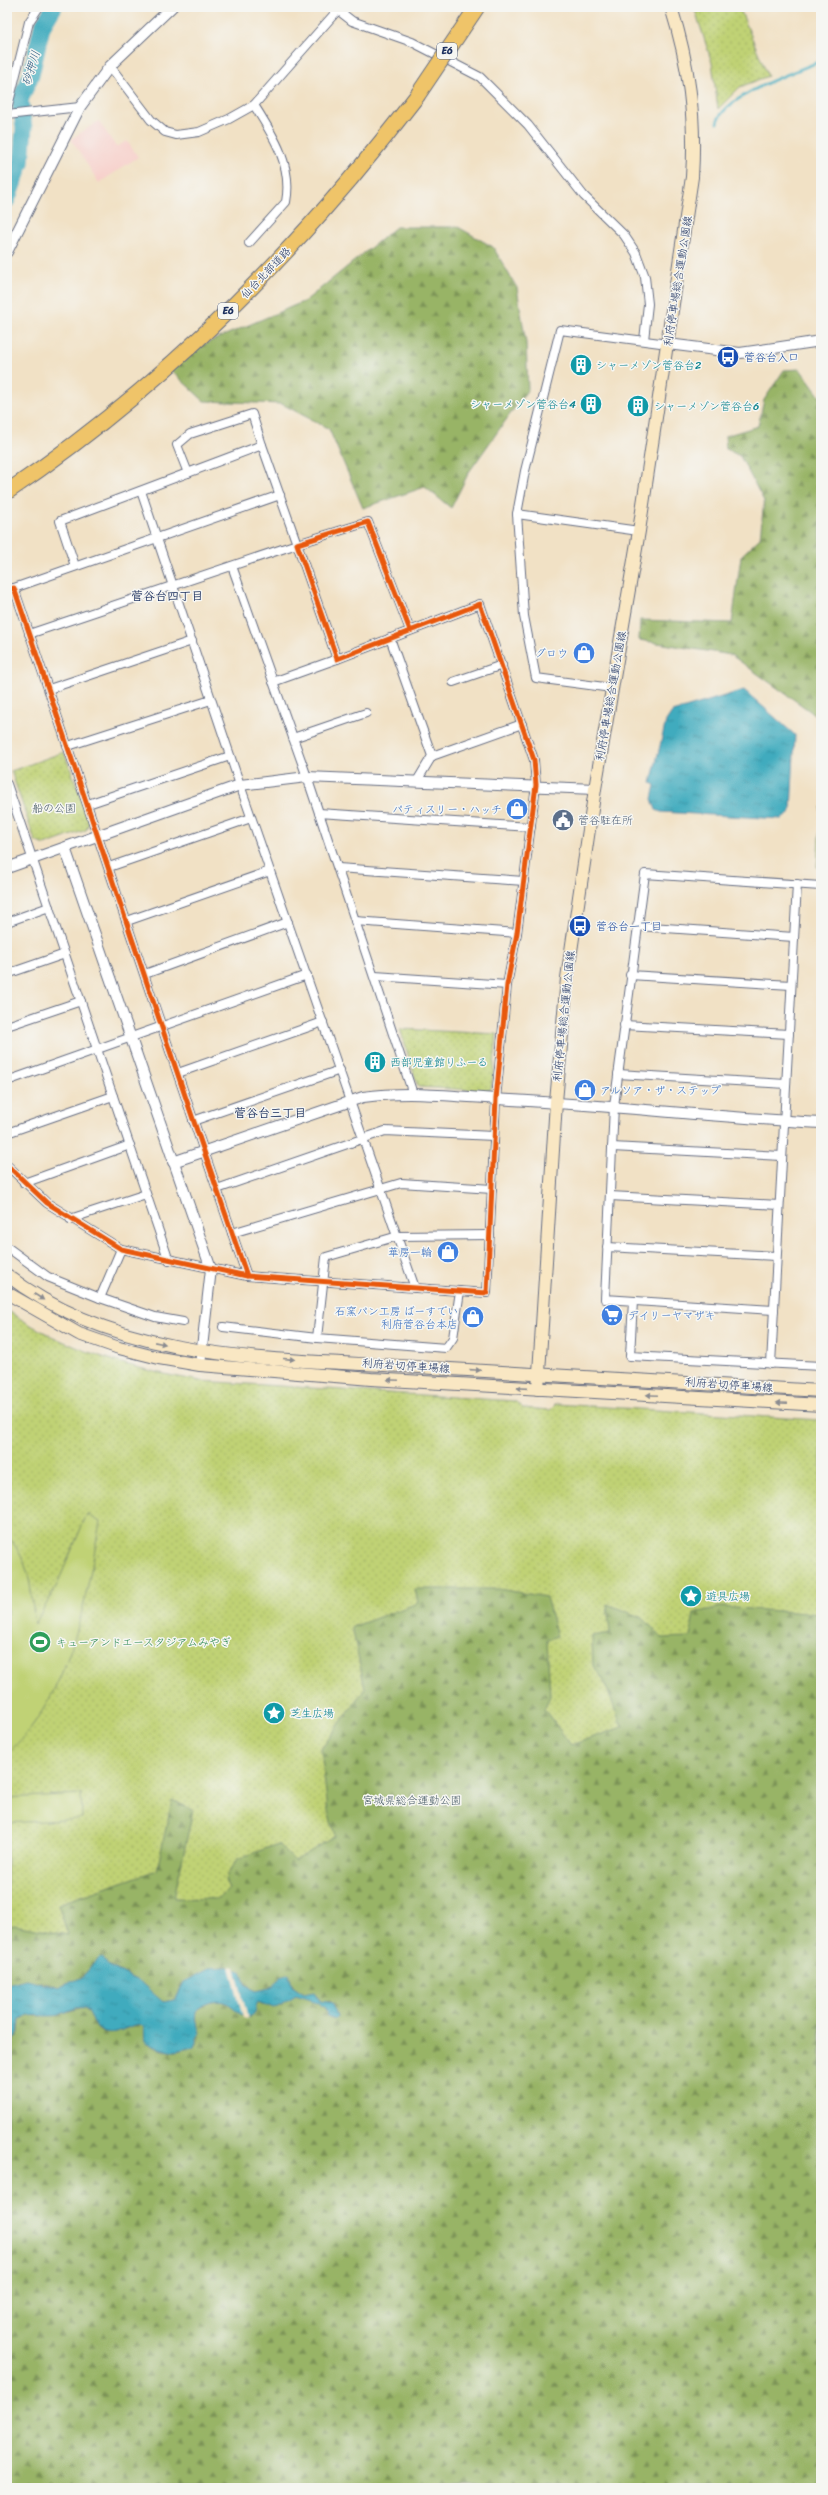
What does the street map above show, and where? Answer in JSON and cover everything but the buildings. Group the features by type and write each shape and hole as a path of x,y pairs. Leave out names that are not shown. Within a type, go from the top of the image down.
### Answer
{"highway":[{"name":"仙台北部道路","path":"7,492 87,434 155,379 219,321 328,207 417,96 477,7"}],"main road":[{"name":"利府停車場総合運動公園線","path":"538,1389 556,1102 567,978 595,789 639,531 689,210 694,142 689,76 683,45 671,7"},
{"name":"利府岩切停車場線","path":"7,1275 49,1303 94,1324 153,1341 201,1351 294,1360 821,1391"},
{"name":"利府岩切停車場線","path":"7,1293 80,1334 146,1355 200,1365 538,1389 821,1405"}],"street":[{"path":"39,7 29,22 8,113 80,107"},
{"path":"7,252 80,107 110,66 172,7"},
{"path":"110,66 151,120 165,132 176,135 199,132 254,105 336,9 352,20 412,42 480,77 528,125 584,196 624,235 636,253 644,276 648,304 644,340"},
{"path":"249,243 286,202 287,194 284,157 254,105"},
{"path":"612,688 536,678 524,616 517,514 525,471 560,330 740,353 821,341"},
{"path":"188,473 177,445 190,434 252,414 337,659"},
{"path":"75,566 60,521 262,445"},
{"path":"141,490 251,818 364,1137 415,1288"},
{"path":"247,1276 203,1152 110,867 49,689 29,634 10,589 280,495"},
{"path":"517,514 639,531"},
{"path":"29,634 297,544 368,522 410,630"},
{"path":"232,566 307,777 375,976 413,1094"},
{"path":"7,1165 24,1183 70,1219 121,1249 169,1261 247,1276 487,1293 496,1099 507,985 517,934 536,785 534,760 502,665 480,604 273,682"},
{"path":"390,638 432,756"},
{"path":"49,689 192,641"},
{"path":"453,682 502,665"},
{"path":"68,746 211,700"},
{"path":"293,738 366,713"},
{"path":"417,782 432,756 522,724"},
{"path":"88,804 230,756"},
{"path":"7,868 240,785 307,777 536,785 595,789"},
{"path":"7,784 169,1261"},
{"path":"319,813 531,827"},
{"path":"110,867 251,818"},
{"path":"66,848 211,1269 200,1365"},
{"path":"338,868 524,881"},
{"path":"127,921 270,871"},
{"path":"774,1310 605,1299 614,1106 630,975 645,874 821,886"},
{"path":"771,1364 797,884"},
{"path":"7,922 49,907"},
{"path":"355,921 517,934"},
{"path":"145,974 288,922"},
{"path":"637,926 794,937"},
{"path":"7,974 65,954"},
{"path":"7,1081 307,975"},
{"path":"630,975 791,985"},
{"path":"375,976 507,985"},
{"path":"7,1026 81,1001"},
{"path":"178,1073 323,1022"},
{"path":"624,1025 789,1034"},
{"path":"194,1121 340,1070"},
{"path":"618,1074 786,1084"},
{"path":"173,1162 351,1102 382,1095 413,1094 556,1102 821,1123"},
{"path":"7,1134 113,1096"},
{"path":"217,1189 385,1131 494,1136"},
{"path":"24,1183 130,1145"},
{"path":"612,1147 782,1156"},
{"path":"232,1233 401,1183 492,1189"},
{"path":"70,1219 146,1194"},
{"path":"610,1196 779,1205"},
{"path":"317,1338 322,1281 326,1257 398,1236 490,1235"},
{"path":"7,1247 48,1277 100,1298 155,1317 183,1322"},
{"path":"607,1247 776,1256"},
{"path":"100,1298 121,1249"},
{"path":"223,1327 317,1338 446,1348 453,1338 460,1291"},
{"path":"633,1301 630,1356 821,1366"}],"shaded area":[{"path":"99,121 116,147 127,141 138,157 99,183 71,139"}],"green space":[{"path":"694,7 739,7 768,76 740,87 718,109 712,63"},
{"path":"396,227 458,227 493,247 517,288 526,343 528,389 469,472 451,508 425,487 363,508 329,429 282,404 204,401 162,362 305,301"},
{"path":"800,369 821,398 821,719 731,655 639,640 640,620 732,623 741,556 760,538 764,501 740,456 726,449 725,436 758,426 764,400 784,370"},
{"name":"船の公園","path":"64,752 90,821 86,830 44,845 35,841 11,771"},
{"path":"821,807 821,868 817,867"},
{"path":"400,1029 497,1034 492,1085 488,1091 418,1087"},
{"name":"宮城県総合運動公園","path":"7,1310 29,1324 75,1347 150,1371 201,1381 515,1401 523,1408 550,1410 556,1404 821,1420 821,2080 7,2322"},
{"name":"キューアンドエースタジアムみやぎ","path":"87,1514 100,1522 81,1616 72,1646 61,1676 46,1704 29,1730 7,1754 7,1535 21,1556 26,1567 31,1588 35,1624 56,1587"},
{"path":"415,1589 499,1589 546,1597 557,1636 547,1640 550,1696 544,1709 571,1745 622,1727 603,1679 593,1666 592,1636 610,1633 607,1604 643,1618 662,1638 690,1637 694,1613 721,1607 821,1614 821,2488 7,2488 7,2049 19,2033 20,2019 32,2015 56,2015 83,2007 89,2012 98,2029 103,2032 116,2032 140,2024 144,2028 145,2041 160,2049 167,2051 179,2051 195,2045 199,2041 199,2030 195,2018 196,2011 203,2005 217,2001 224,2002 242,2015 250,2017 254,2015 258,2002 262,2004 281,2005 289,1998 296,1995 312,1999 323,2005 329,2017 335,2019 337,2017 334,2006 330,2001 325,2003 320,2001 316,1994 305,1995 292,1986 289,1974 281,1976 271,1988 255,1991 245,1984 242,1979 182,1985 175,2000 163,2002 158,2000 139,1981 98,1960 81,1978 59,1987 41,1981 7,1984 7,1927 14,1925 68,1935 58,1904 157,1870 172,1800 193,1810 174,1898 219,1899 229,1889 225,1879 237,1859 278,1844 295,1861 335,1836 328,1811 321,1749 365,1689 352,1627 418,1603"},
{"path":"81,1794 82,1819 7,1823 7,1798"}],"water":[{"path":"744,690 795,735 791,810 787,816 781,819 661,812 656,810 652,799 655,785 651,783 666,721 672,712"},
{"path":"100,1958 103,1958 108,1966 139,1981 163,2002 175,2000 184,1982 211,1968 228,1967 241,1971 245,1984 255,1991 271,1988 281,1976 289,1974 292,1986 304,1994 314,1992 320,2001 333,2003 337,2017 335,2019 327,2016 326,2009 318,2002 296,1995 274,2008 258,2002 254,2015 250,2017 242,2015 224,2002 217,2001 203,2005 196,2011 195,2020 200,2033 195,2046 170,2051 159,2048 145,2041 144,2028 140,2024 118,2031 107,2032 96,2026 87,2009 80,2007 58,2015 34,2015 20,2019 18,2033 7,2049 7,1984 26,1979 59,1987 81,1978"}],"pier":[{"path":"230,1966 235,1967 248,2019 243,2018"}],"waterway":[{"name":"砂押川","path":"7,200 21,163 24,128 20,100 31,75 42,27 54,7"},
{"path":"717,123 722,113 732,103 746,94 779,78 821,61"}],"cycle path":[{"path":"7,1165 47,1203 121,1249 247,1276 487,1293 496,1099 507,985 517,933 536,785 534,760 480,604 337,659 297,544 368,522 410,630"},
{"path":"7,590 14,588 247,1276"}],"place":[{"name":"菅谷台入口","path":"728,357"},
{"name":"シャーメゾン菅谷台2","path":"581,365"},
{"name":"シャーメゾン菅谷台4","path":"591,404"},
{"name":"シャーメゾン菅谷台6","path":"638,406"},
{"name":"グロウ","path":"584,653"},
{"name":"パティスリー・ハッチ","path":"517,809"},
{"name":"菅谷駐在所","path":"563,820"},
{"name":"菅谷台一丁目","path":"580,926"},
{"name":"西部児童館りふーる","path":"375,1062"},
{"name":"アルソア・ザ・ステップ","path":"585,1090"},
{"name":"華房一輪","path":"448,1252"},
{"name":"デイリーヤマザキ","path":"612,1315"},
{"name":"石窯パン工房 ばーすでい 利府菅谷台本店","path":"473,1317"},
{"name":"遊具広場","path":"691,1596"},
{"name":"キューアンドエースタジアムみやぎ","path":"40,1642"},
{"name":"芝生広場","path":"274,1713"}],"district":[{"name":"菅谷台四丁目","path":"167,596"},
{"name":"菅谷台三丁目","path":"270,1113"}]}
